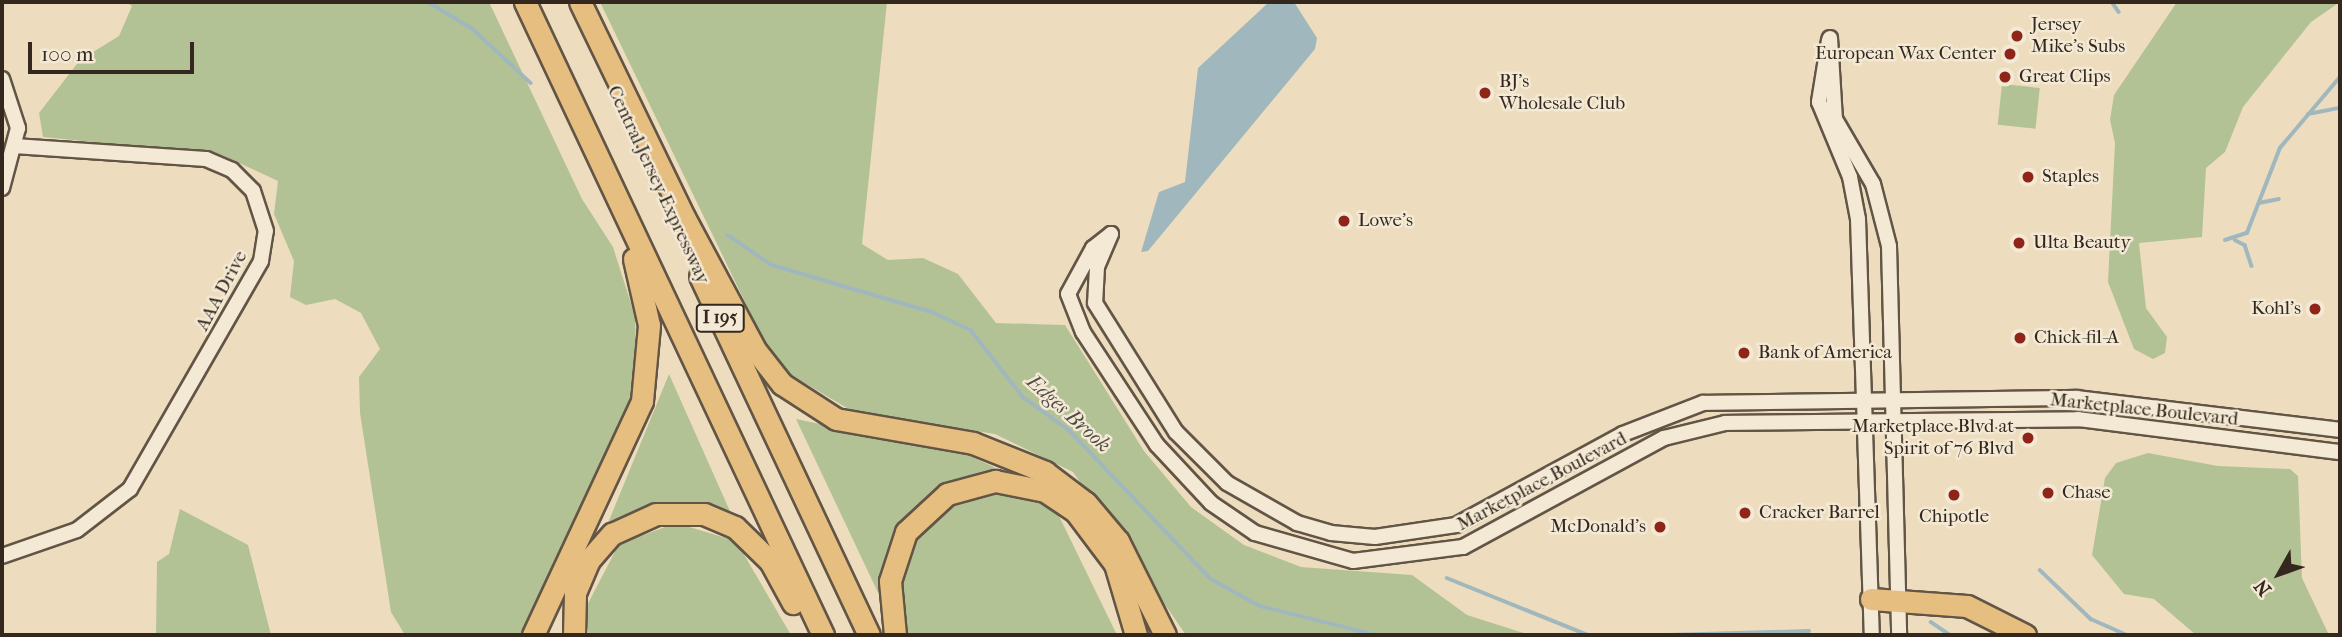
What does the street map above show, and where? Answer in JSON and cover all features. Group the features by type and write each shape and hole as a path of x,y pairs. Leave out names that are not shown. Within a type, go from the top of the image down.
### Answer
{"highway":[{"name":"I 195","path":"525,2 823,635"},
{"name":"Central Jersey Expressway","path":"571,2 869,635"},
{"path":"580,2 684,217 756,351 782,384 836,419 973,443 1045,472 1086,503 1118,541 1165,635"},
{"path":"533,635 642,401 650,352 640,276 548,50"},
{"path":"895,635 890,581 909,527 947,494 995,481 1045,491 1075,511 1115,564 1136,635"},
{"path":"574,635 575,593 600,546 633,522 672,511 720,519 750,538 770,561 811,635"},
{"path":"1871,599 1966,606 2025,635"}],"street":[{"path":"1872,635 1856,197 1819,102 1830,38 1835,119 1872,184 1886,225 1896,419 1899,635"},
{"path":"2,79 15,109 17,145 2,188"},
{"name":"AAA Drive","path":"2,556 77,530 130,489 261,261 266,231 248,185 206,159 17,145"},
{"name":"Marketplace Boulevard","path":"2340,430 2077,398 1703,403 1623,434 1456,524 1376,537 1331,533 1297,523 1227,483 1176,432 1096,303 1097,267 1111,234 1093,248 1068,294 1083,332 1157,445 1211,503 1285,546 1353,561 1463,547 1664,438 1725,423 2078,419 2340,452"}],"green space":[{"path":"126,2 489,2 582,199 613,247 635,316 637,385 521,635 405,635 391,612 360,413 359,377 380,349 361,313 335,299 306,305 290,297 294,261 274,214 278,181 222,155 43,137 39,113 80,60 119,36 132,6"},
{"path":"600,2 887,2 862,244 888,260 923,258 958,274 996,323 1065,325 1144,451 1191,507 1244,545 1301,567 1412,575 1467,615 1530,635 1186,635 1073,472 995,434 852,411 776,366"},
{"path":"2177,2 2340,2 2311,22 2243,107 2225,152 2206,168 2202,237 2139,243 2146,308 2167,337 2165,353 2153,359 2134,349 2108,282 2115,143 2110,120 2114,95"},
{"path":"2002,84 2040,88 2036,129 1998,125"},
{"path":"669,374 733,518 653,507 608,523"},
{"path":"796,419 967,455 992,466 1059,516 1117,635 898,635"},
{"path":"2148,453 2218,466 2290,469 2298,476 2302,578 2329,635 2196,635 2154,599 2124,594 2092,555 2105,478 2116,463"},
{"path":"180,509 248,545 271,635 156,635 157,562 169,554"},
{"path":"676,523 736,541 791,635 589,635 584,611 619,544"}],"water":[{"path":"1269,2 1294,2 1317,38 1315,49 1148,251 1141,252 1159,192 1185,182 1198,68"}],"waterway":[{"name":"Edges Brook","path":"428,2 473,29 531,83"},
{"path":"2112,2 2119,12"},
{"path":"2225,240 2247,233 2280,148 2340,77"},
{"path":"2308,114 2340,108"},
{"path":"2259,203 2279,199"},
{"name":"Edges Brook","path":"728,235 772,265 932,312 971,330 1023,397 1069,430 1211,579 1260,606 1376,635"},
{"path":"2235,240 2245,245 2252,266"},
{"path":"2040,570 2091,619 2127,635"},
{"path":"1447,578 1588,635"},
{"path":"1931,622 1950,635"},
{"path":"1668,635 1809,631"}],"place":[{"name":"Jersey Mike's Subs","path":"2017,36"},
{"name":"European Wax Center","path":"2010,54"},
{"name":"Great Clips","path":"2005,77"},
{"name":"BJ's Wholesale Club","path":"1485,93"},
{"name":"Staples","path":"2028,177"},
{"name":"Lowe's","path":"1344,221"},
{"name":"Ulta Beauty","path":"2019,243"},
{"name":"Kohl's","path":"2315,309"},
{"name":"Chick-fil-A","path":"2020,338"},
{"name":"Bank of America","path":"1744,353"},
{"name":"Marketplace Blvd at Spirit of 76 Blvd","path":"2028,438"},
{"name":"Chase","path":"2048,493"},
{"name":"Chipotle","path":"1954,495"},
{"name":"Cracker Barrel","path":"1745,513"},
{"name":"McDonald's","path":"1660,527"}]}
